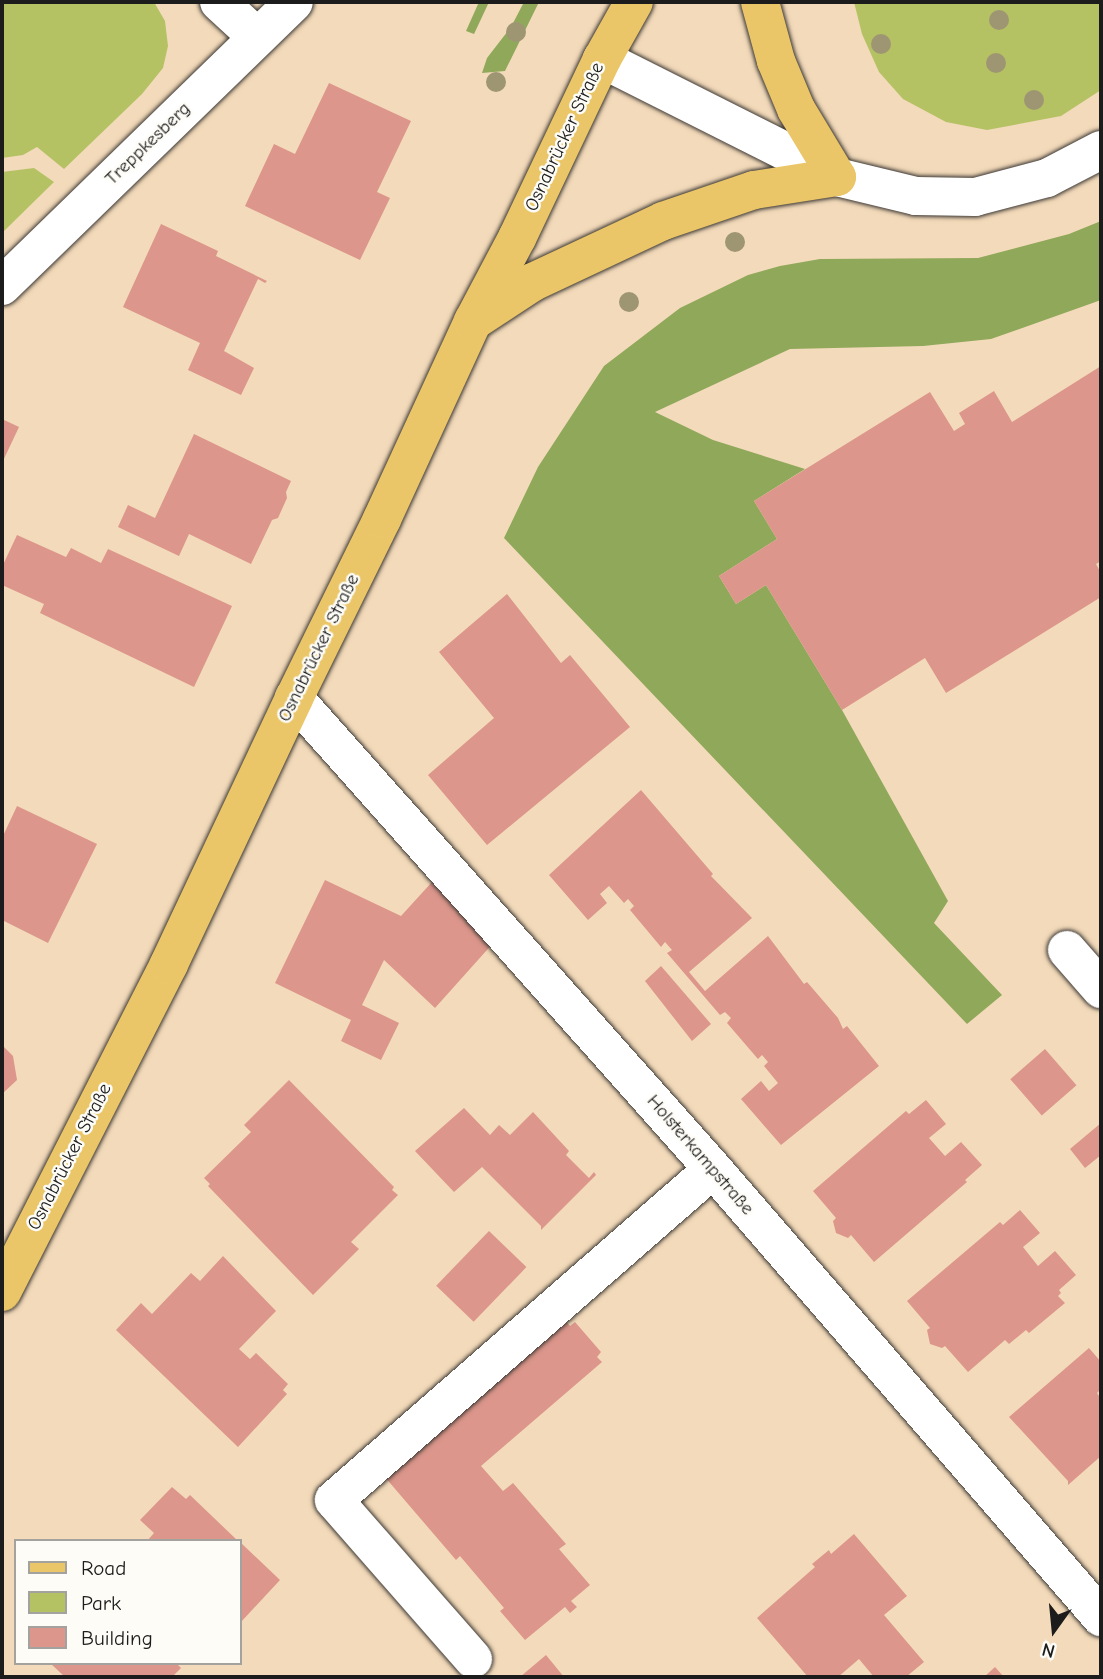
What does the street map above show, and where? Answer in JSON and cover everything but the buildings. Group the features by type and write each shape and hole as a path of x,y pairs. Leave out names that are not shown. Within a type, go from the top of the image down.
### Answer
{"main road":[{"name":"Osnabrücker Straße","path":"3,1287 169,964 293,698 382,519 473,321 517,238 602,59 634,2"},
{"path":"473,321 533,282 663,220 754,190 837,177 796,109 776,61 760,2"}],"street":[{"path":"219,2 257,37"},
{"name":"Treppkesberg","path":"2,286 294,2"},
{"path":"602,59 837,177 916,196 975,197 1047,177 1101,150"},
{"name":"Holsterkampstraße","path":"293,698 713,1169 1101,1617"},
{"path":"1067,950 1101,989"},
{"path":"473,1660 334,1500 713,1169"}],"green space":[{"path":"2,2 154,2 165,21 168,46 163,68 142,94 64,169 37,147 23,155 2,158"},
{"path":"479,2 489,2 474,34 466,31"},
{"path":"524,2 539,2 505,71 482,73 487,58 511,27"},
{"path":"854,2 1101,2 1101,90 1061,116 987,130 946,122 903,99 879,72 862,34"},
{"path":"34,168 54,182 2,233 2,172"},
{"path":"1101,221 1101,300 991,339 923,346 790,349 655,412 713,440 805,469 754,501 777,539 719,576 736,604 766,585 842,710 948,901 934,923 1002,995 967,1024 504,538 538,467 604,366 680,308 748,275 780,266 820,259 978,258 1069,234"}]}
